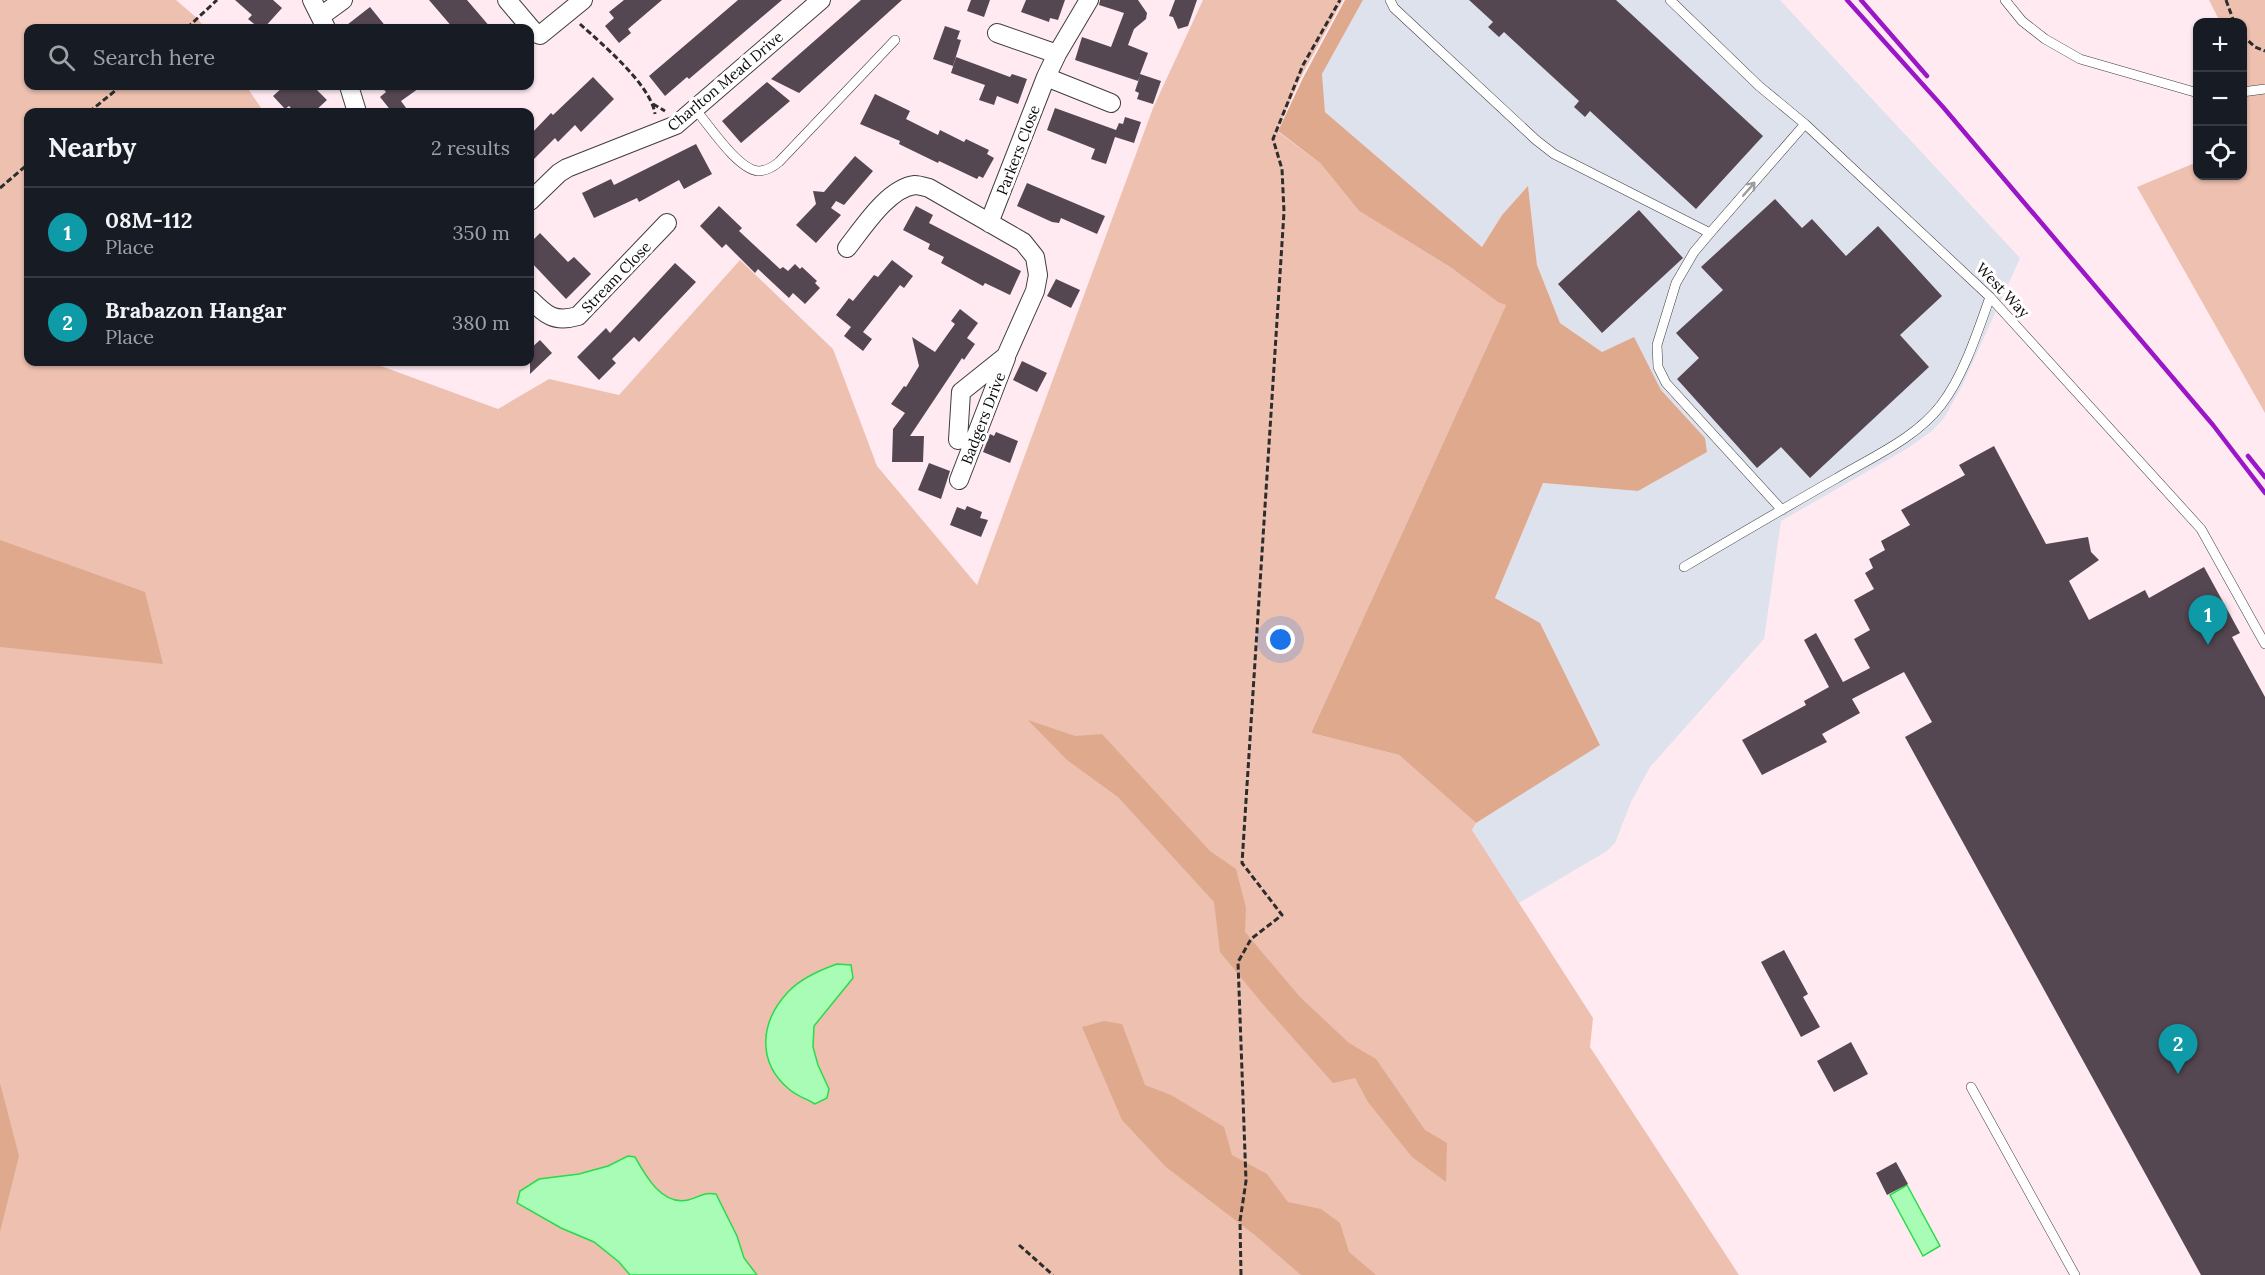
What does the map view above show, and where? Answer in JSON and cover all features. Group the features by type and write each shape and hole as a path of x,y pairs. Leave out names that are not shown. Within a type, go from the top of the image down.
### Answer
{"street":[{"path":"312,0 323,22 344,0"},
{"path":"507,0 527,24"},
{"path":"534,32 540,35 583,0"},
{"name":"Charlton Mead Drive","path":"534,197 559,172 676,125 821,0"},
{"name":"Parkers Close","path":"989,223 1046,77 1089,0"},
{"path":"997,33 1057,54"},
{"path":"1046,77 1111,103"},
{"path":"351,90 356,108"},
{"path":"847,248 888,199 901,189 916,185 929,188 1023,242 1035,257 1038,275 1035,291 1006,356 961,392 958,440"},
{"name":"Stream Close","path":"534,303 544,314 555,318 565,320 578,316 668,223"},
{"name":"Badgers Drive","path":"959,480 1006,356"}],"lane":[{"path":"1390,0 1402,16 1554,154 1710,233"},
{"name":"West Way","path":"1670,0 1759,86 1805,124 1990,297 2200,529 2265,644"},
{"path":"2005,0 2022,21 2045,39 2080,59 2193,92"},
{"path":"695,109 738,161 747,168 759,171 770,169 895,40"},
{"path":"2247,91 2265,89"},
{"path":"1782,510 1666,383 1658,367 1657,345 1676,283 1694,252 1805,124"},
{"path":"1684,567 1890,447 1928,419 1952,387 1975,338 1990,297"},
{"path":"1971,1087 2075,1275"}],"path":[{"path":"191,24 217,0"},
{"path":"1240,1275 1240,1221 1246,1181 1238,962 1251,939 1282,915 1242,863 1284,212 1282,169 1273,139 1304,66 1340,0"},
{"path":"2226,0 2233,18"},
{"path":"567,13 617,56 653,104 658,134"},
{"path":"2247,40 2255,47 2265,51"},
{"path":"94,108 116,90"},
{"path":"0,188 24,167"},
{"path":"1019,1245 1053,1275"}],"shaded area":[{"path":"0,0 176,0 202,24 24,24 24,90 249,90 261,108 24,108 24,366 381,366 498,409 549,379 619,395 740,260 833,349 877,466 977,585 1153,108 1203,0 1343,0 1303,73 1277,131 1320,163 1359,211 1450,267 1499,303 1506,305 1311,733 1399,755 1476,823 1472,830 1593,1018 1590,1047 1739,1275 0,1275"},
{"path":"1345,0 1363,0 1322,74 1325,112 1482,247 1502,215 1528,186 1537,265 1560,323 1602,352 1634,337 1661,390 1705,438 1707,452 1638,491 1543,483 1495,598 1540,623 1600,745 1476,823 1399,755 1311,733 1506,305 1499,303 1450,267 1359,211 1320,163 1278,131 1303,78"},
{"path":"1363,0 1780,0 2020,258 1962,386 1944,418 1932,431 1908,448 1781,521 1764,639 1650,767 1631,802 1615,843 1607,851 1519,903 1472,830 1476,823 1600,744 1540,624 1495,598 1543,483 1638,491 1705,438 1661,390 1634,338 1602,352 1560,323 1537,265 1528,187 1502,215 1482,247 1325,112 1322,74"},
{"path":"2209,0 2265,0 2265,413 2137,187 2193,164 2193,180 2247,180 2247,18 2218,18"},
{"path":"0,540 145,592 163,664 0,647"},
{"path":"1028,720 1075,736 1102,734 1210,851 1236,869 1246,908 1245,932 1300,997 1349,1043 1376,1059 1425,1130 1447,1143 1446,1182 1412,1157 1368,1102 1355,1078 1333,1083 1220,952 1214,902 1118,797 1067,760"},
{"path":"837,964 851,965 853,978 814,1026 813,1047 829,1089 827,1098 815,1104 790,1090 771,1067 767,1055 767,1029 779,1004 793,987 811,975"},
{"path":"1104,1021 1122,1024 1145,1085 1171,1095 1224,1127 1232,1155 1267,1174 1288,1202 1321,1209 1340,1223 1349,1252 1376,1275 1301,1275 1256,1236 1166,1167 1122,1120 1082,1027"},
{"path":"0,1083 19,1156 0,1232"},
{"path":"628,1156 635,1157 655,1188 670,1198 679,1201 704,1194 716,1194 737,1236 744,1258 757,1275 630,1275 619,1262 594,1242 561,1228 517,1203 520,1191 539,1179 579,1174 608,1166"},
{"path":"1907,1185 1940,1246 1923,1256 1890,1195"}],"building":[{"path":"235,0 273,0 282,8 268,24 254,24 248,19 252,15"},
{"path":"429,0 467,0 488,24 450,24"},
{"path":"624,0 662,0 628,29 631,33 619,43 605,26 614,18 609,12"},
{"path":"738,0 782,0 689,79 687,77 665,96 649,76"},
{"path":"861,0 902,0 799,93 771,79"},
{"path":"971,0 990,0 984,17 967,11"},
{"path":"1026,0 1065,0 1058,20 1050,18 1049,22 1021,12"},
{"path":"1100,0 1138,0 1147,13 1146,19 1134,29 1128,45 1148,53 1140,74 1161,81 1153,104 1137,99 1139,93 1135,91 1140,76 1138,81 1075,60 1082,37 1111,47 1124,13 1099,5"},
{"path":"1175,0 1197,0 1188,26 1178,29 1173,17 1169,16"},
{"path":"1469,0 1616,0 1763,136 1696,209 1590,111 1585,117 1574,107 1579,101 1504,32 1499,37 1488,27 1493,22"},
{"path":"370,7 384,24 348,24"},
{"path":"945,26 960,31 957,39 961,40 953,66 933,59"},
{"path":"956,57 1010,77 1012,74 1027,79 1018,104 997,96 994,105 979,100 985,85 951,73"},
{"path":"593,77 614,99 581,132 575,125 558,142 555,138 534,159 534,131 551,113 553,115"},
{"path":"767,82 790,101 741,143 722,121"},
{"path":"280,90 317,90 327,100 318,108 291,108 289,106 284,108 273,96"},
{"path":"384,90 416,90 401,101 406,108 389,108 380,97 386,92"},
{"path":"875,94 910,111 906,119 938,135 940,130 964,142 966,139 989,150 987,154 994,158 983,178 979,176 977,179 939,161 938,163 899,144 900,141 860,124"},
{"path":"1055,108 1116,130 1119,123 1123,124 1125,117 1141,122 1134,143 1115,137 1106,164 1091,159 1095,149 1047,130"},
{"path":"696,144 712,174 684,189 679,180 639,202 637,198 594,218 582,193 611,179 614,185"},
{"path":"855,156 873,171 844,205 836,201 831,208 841,215 816,243 796,225 816,204 813,191 824,192"},
{"path":"1027,183 1105,216 1097,234 1061,218 1059,223 1052,222 1017,206"},
{"path":"1775,199 1802,228 1812,219 1846,256 1878,226 1942,296 1900,335 1929,367 1810,478 1781,447 1757,468 1677,379 1699,358 1676,333 1723,290 1701,267"},
{"path":"719,206 742,228 739,231 780,269 783,267 788,271 795,264 800,269 802,267 817,281 815,283 820,288 805,304 793,293 789,298 758,269 755,273 726,244 722,248 700,226"},
{"path":"916,206 933,215 929,223 1021,271 1010,295 985,283 983,286 941,263 944,257 928,249 930,244 903,230"},
{"path":"1639,210 1683,258 1602,333 1558,284"},
{"path":"540,233 568,262 574,257 591,274 566,299 534,265 534,239"},
{"path":"892,260 913,276 904,288 900,285 863,332 872,339 863,351 844,336 851,327 836,315 849,298 853,301 874,275 878,277"},
{"path":"675,263 696,282 639,342 634,337 612,359 616,363 599,380 577,357 606,328 610,333"},
{"path":"1056,279 1080,290 1071,308 1047,296"},
{"path":"960,309 978,323 967,338 975,344 964,360 962,358 910,436 924,436 923,462 892,462 893,429 905,413 891,404 904,386 906,387 919,366 912,337 935,352 955,324 951,321"},
{"path":"540,340 552,353 530,374 530,366 534,366 534,345"},
{"path":"1022,361 1047,373 1037,392 1013,380"},
{"path":"996,432 1018,441 1010,463 983,452 990,434 994,436"},
{"path":"1994,446 2046,544 2088,537 2091,552 2099,560 2069,581 2089,620 2145,590 2149,598 2204,567 2240,633 2232,637 2265,697 2265,1275 2201,1275 1905,737 1932,722 1904,672 1852,699 1860,713 1822,734 1827,742 1762,775 1742,740 1806,705 1804,701 1829,687 1804,640 1816,633 1843,682 1870,668 1854,639 1870,630 1854,600 1874,589 1865,573 1873,568 1869,559 1885,550 1881,541 1910,525 1901,510 1965,475 1959,465"},
{"path":"929,463 950,471 941,499 918,490"},
{"path":"967,506 982,512 980,518 988,520 981,537 950,525 957,507 965,510"},
{"path":"1784,950 1808,994 1803,997 1820,1027 1801,1037 1761,962"},
{"path":"1851,1042 1868,1074 1834,1092 1817,1061"},
{"path":"1896,1162 1908,1184 1887,1195 1876,1173"}],"railway":[{"path":"1847,0 1943,107 2213,425 2265,493"},
{"path":"1861,0 1927,76"},
{"path":"2248,456 2265,477"}],"place":[{"name":"08M-112","path":"2208,645"},
{"name":"Brabazon Hangar","path":"2178,1074"}]}
